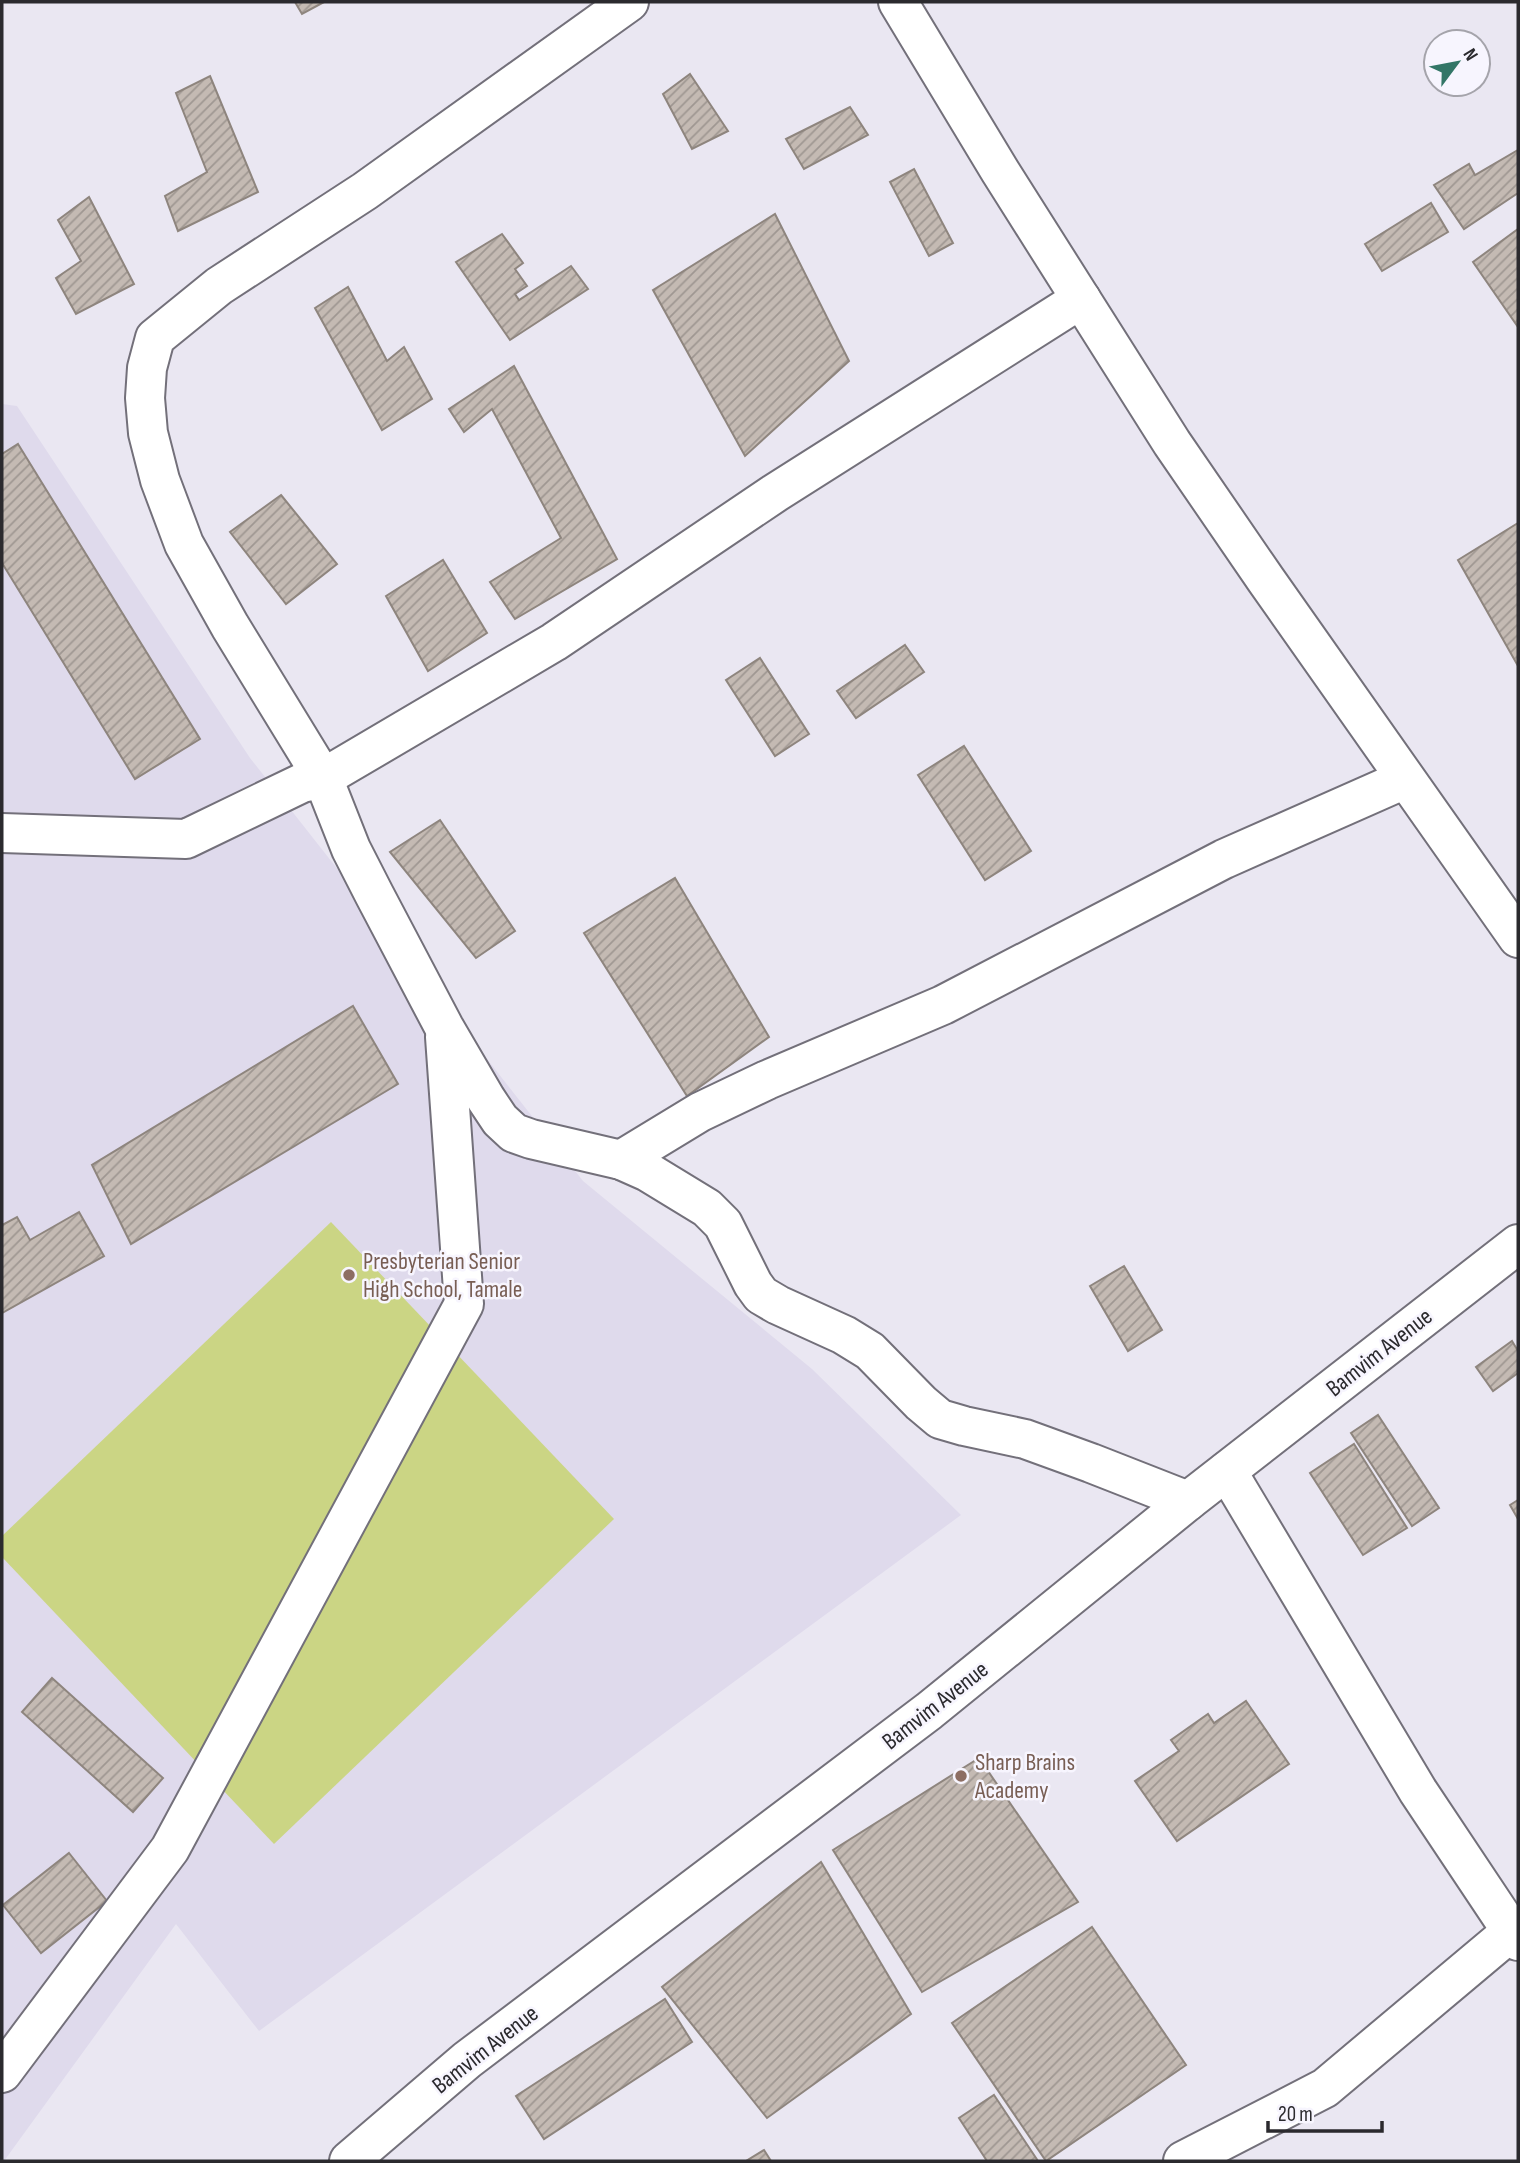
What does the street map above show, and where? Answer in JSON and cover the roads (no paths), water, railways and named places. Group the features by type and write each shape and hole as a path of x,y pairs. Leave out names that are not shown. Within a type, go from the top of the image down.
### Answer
{"street":[{"path":"629,2 365,191 219,286 155,338 147,368 145,398 148,433 160,480 184,544 230,626 323,778 351,849 444,1027 500,1120 514,1133 531,1139 621,1160 648,1172 707,1208 723,1224 753,1284 761,1294 778,1305 844,1335 870,1351 940,1419 1025,1439 1188,1501"},
{"path":"898,2 978,137 1172,443 1518,938"},
{"path":"2,833 186,839 302,783 323,778 554,642 775,493 1081,299"},
{"path":"621,1160 722,1101 943,1005 1224,859 1405,779"},
{"path":"2,2073 170,1849 464,1304 444,1027"},
{"name":"Bamvim Avenue","path":"349,2161 467,2060 929,1711 1188,1501 1518,1244"},
{"path":"1183,2161 1325,2088 1515,1936 1418,1791 1227,1471"}],"place":[{"name":"Presbyterian Senior High School, Tamale","path":"349,1275"},
{"name":"Sharp Brains Academy","path":"961,1776"}]}
